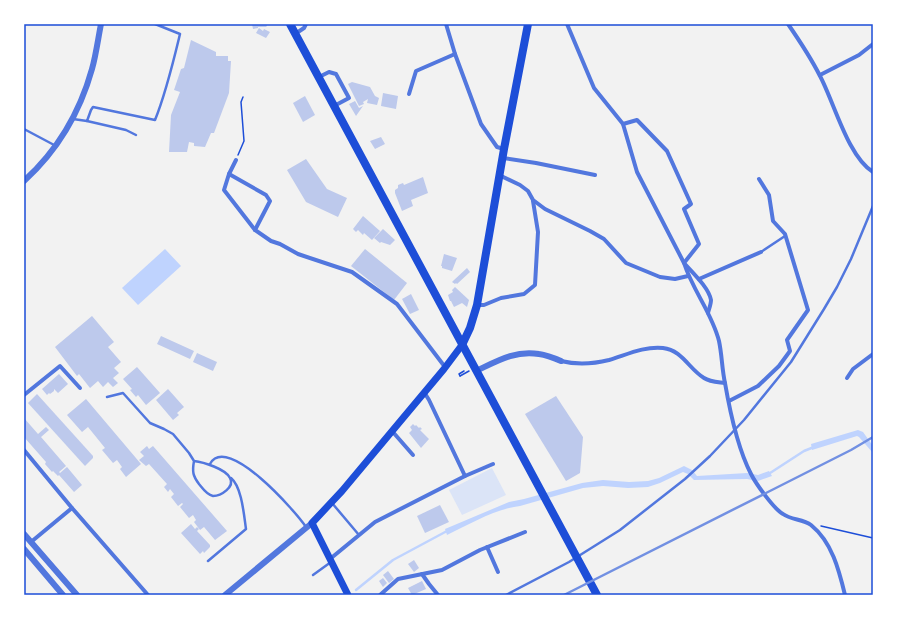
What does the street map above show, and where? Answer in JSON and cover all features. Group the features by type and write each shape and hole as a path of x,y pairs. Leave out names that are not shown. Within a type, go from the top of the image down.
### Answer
{"highway":[{"path":"290,24 597,595"},
{"path":"462,345 470,328 477,305 502,158 528,24"}],"main road":[{"path":"348,595 331,561 309,525 332,502 462,345"}],"street":[{"path":"24,181 43,162 56,146 73,119 83,97 92,69 101,24"},
{"path":"295,34 304,28 306,24"},
{"path":"446,24 455,54 481,124 497,147 504,149"},
{"path":"567,24 594,88 623,124 637,172 684,264 688,276 708,313 719,342 725,383 735,429 750,472 764,494 783,514 809,524 823,538 838,569 845,595"},
{"path":"796,24 789,26 820,75 856,154 862,163 873,172"},
{"path":"820,75 859,55 873,44"},
{"path":"410,94 416,71 455,54"},
{"path":"318,77 329,72 336,74 349,98 334,106"},
{"path":"623,124 637,120 667,151 688,197 691,204 684,209 698,244 684,264"},
{"path":"502,158 595,175"},
{"path":"236,160 229,174 224,190 255,230 271,241 280,244 298,254 352,272 397,304 445,367"},
{"path":"229,174 266,195 270,201 255,230"},
{"path":"499,175 520,185 528,192 533,200 545,209 604,239 626,263 660,277 674,279 688,276"},
{"path":"729,401 758,386 779,366 790,351 788,340 808,310 785,236 773,221 769,195 758,179"},
{"path":"477,305 484,305 502,298 524,294 535,285 538,232 533,200"},
{"path":"699,279 761,252"},
{"path":"684,264 699,279 710,296 711,302 708,313"},
{"path":"476,371 514,354 540,354 571,363 592,363 647,349 661,348 672,350 678,354 704,378 710,381 725,383"},
{"path":"847,378 853,369 873,354"},
{"path":"24,395 60,366 80,388"},
{"path":"424,392 465,476"},
{"path":"392,430 413,455"},
{"path":"24,450 72,508 148,595"},
{"path":"331,561 375,522 465,476 493,464"},
{"path":"31,542 72,508"},
{"path":"225,595 309,525"},
{"path":"380,595 398,579 442,570 487,547 525,532"},
{"path":"24,534 77,595"},
{"path":"487,547 498,572"},
{"path":"24,549 64,595"},
{"path":"422,574 438,595"}],"lane":[{"path":"87,121 93,108 155,120 172,67 180,34 155,24"},
{"path":"73,119 126,130 136,135"},
{"path":"24,129 56,146"},
{"path":"506,595 569,562 620,530 685,479 710,456 759,403 790,362 837,287 851,259 873,206"},
{"path":"761,252 785,236"},
{"path":"107,397 123,393 150,423 173,434 190,453 194,462 192,469 193,476 203,490 208,494 213,496 221,494 229,488 231,483 230,478"},
{"path":"210,464 222,456 228,457 247,466 309,525"},
{"path":"194,462 210,464 230,478 237,486 246,529 208,561"},
{"path":"332,502 359,535"},
{"path":"313,575 331,561"}],"path":[{"path":"236,160 244,141 240,102 243,97"},
{"path":"460,376 459,374 464,371"},
{"path":"809,524 873,538"}],"shaded area":[{"path":"492,468 506,495 462,515 449,490"}],"water":[{"path":"165,249 181,266 138,305 122,288"},
{"path":"858,430 863,432 873,446 873,453 857,436 812,450 811,444"},
{"path":"684,466 692,470 697,476 747,473 758,475 769,471 772,476 758,481 747,479 694,480 688,474 683,472 648,487 628,488 603,486 583,488 501,510 447,535 445,529 509,502 582,483 603,480 629,482 648,481 659,478"}],"building":[{"path":"252,24 267,24 267,26 253,29"},
{"path":"259,28 263,31 264,29 270,32 266,38 256,33"},
{"path":"191,40 216,52 216,56 228,56 228,61 231,61 229,93 214,133 211,133 205,147 194,146 194,143 189,142 187,152 169,152 171,115 180,92 174,90 181,69 184,68"},
{"path":"352,82 370,87 375,96 379,98 377,105 367,103 368,99 363,102 364,104 359,106 348,84"},
{"path":"383,93 398,96 396,109 381,106"},
{"path":"305,96 315,115 303,122 293,103"},
{"path":"355,101 359,108 363,106 356,116 349,104"},
{"path":"381,137 385,144 375,149 370,141"},
{"path":"306,159 327,189 347,198 338,217 306,202 287,170"},
{"path":"423,177 428,193 411,200 413,206 402,211 395,193 398,185 403,183 404,185"},
{"path":"363,216 380,231 372,240 364,233 363,235 358,230 356,232 353,229"},
{"path":"383,229 395,240 390,245 380,243 374,238"},
{"path":"365,249 407,283 394,300 351,266"},
{"path":"444,254 457,258 452,271 442,268 441,266"},
{"path":"467,268 470,272 457,284 452,282 454,280"},
{"path":"455,287 469,300 467,307 462,303 454,307 450,301 448,295 453,292 452,290"},
{"path":"411,294 419,310 410,314 402,299"},
{"path":"92,316 114,342 108,347 121,362 114,368 119,373 113,378 118,383 113,387 108,382 103,387 98,381 90,388 79,374 77,376 55,347"},
{"path":"161,336 194,351 190,359 157,344"},
{"path":"197,353 217,362 213,371 193,362"},
{"path":"137,367 160,393 146,405 138,395 136,397 130,390 132,389 123,379"},
{"path":"59,374 68,384 58,393 54,389 54,391 47,395 42,389"},
{"path":"168,389 184,407 177,413 179,415 173,420 156,400"},
{"path":"37,394 93,456 93,458 85,466 28,403"},
{"path":"556,396 583,437 580,473 566,481 525,414"},
{"path":"86,399 141,464 126,477 120,469 122,467 117,460 113,463 102,450 105,448 88,427 82,432 67,415"},
{"path":"24,418 38,434 46,427 49,430 41,437 66,466 59,472 60,473 67,467 82,485 74,492 59,475 58,476 53,471 52,472 45,464 46,462 24,437"},
{"path":"413,424 419,428 420,427 422,429 420,430 429,439 421,448 409,433 412,430 410,427"},
{"path":"147,446 149,449 153,446 227,531 215,540 204,527 200,530 194,522 196,520 193,515 189,518 180,507 183,504 182,503 178,506 171,497 174,494 170,489 168,492 164,487 167,484 149,464 146,466 139,460 144,456 140,452"},
{"path":"440,505 449,522 425,533 417,516"},
{"path":"191,524 195,529 197,527 199,529 197,531 210,545 204,553 203,551 200,554 181,533"},
{"path":"414,560 419,568 414,572 408,564"},
{"path":"388,571 394,579 389,583 383,575"},
{"path":"383,578 387,583 383,587 379,581"},
{"path":"422,581 426,589 412,595 408,588"}],"waterway":[{"path":"767,475 804,451 814,447"},
{"path":"356,590 393,560 447,531"}],"railway":[{"path":"564,595 851,450 873,437"}]}
